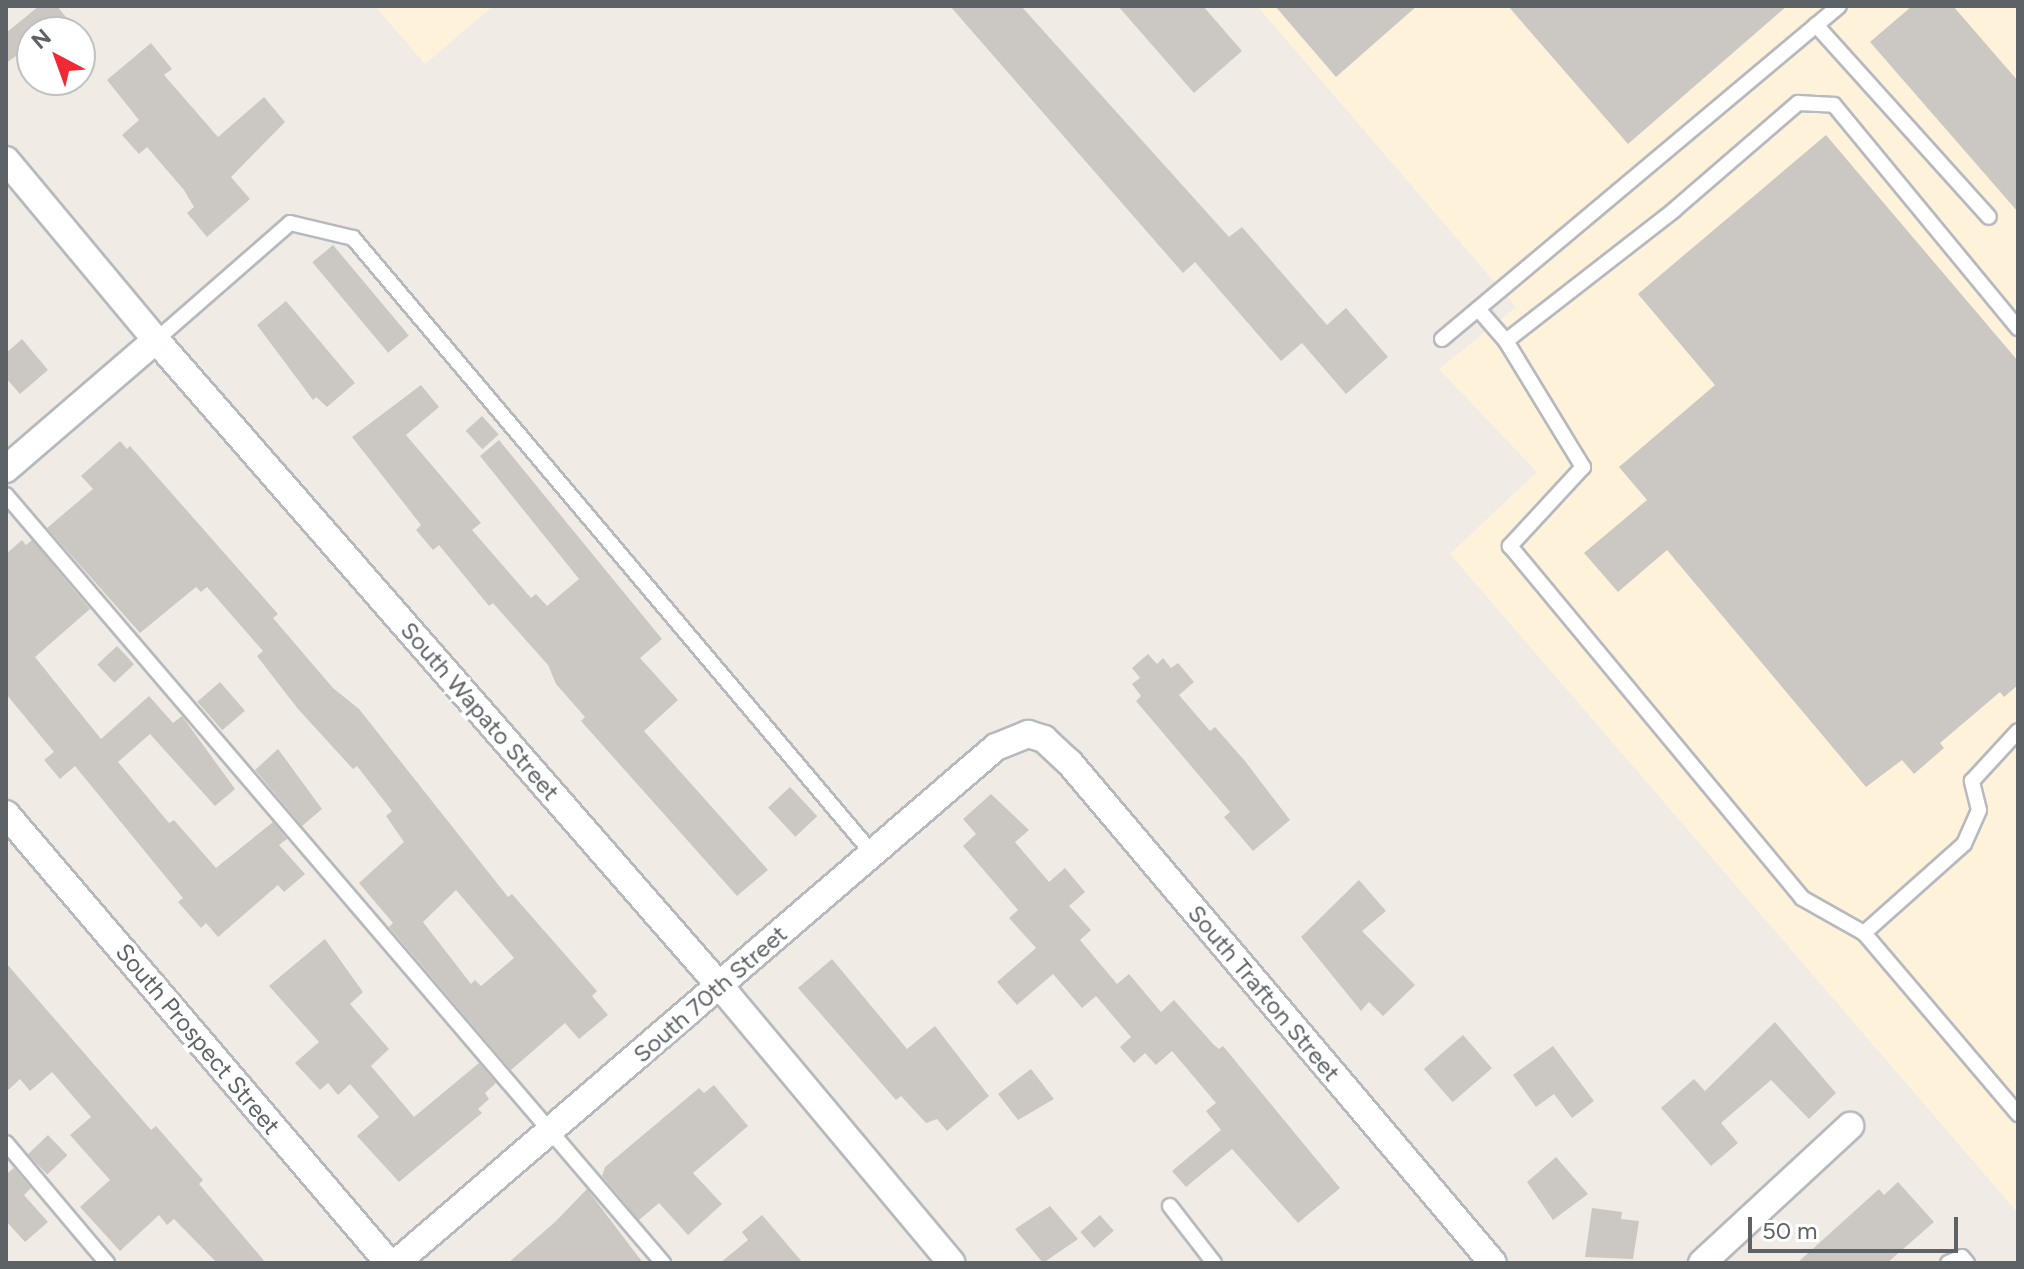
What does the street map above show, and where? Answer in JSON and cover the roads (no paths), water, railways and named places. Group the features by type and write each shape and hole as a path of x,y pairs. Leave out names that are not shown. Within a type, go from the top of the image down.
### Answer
{"street":[{"name":"South Wapato Street","path":"6,160 156,340 720,986 952,1263"},
{"path":"6,469 156,340"},
{"name":"South 70th Street","path":"396,1263 996,747 1028,734"},
{"name":"South Trafton Street","path":"1028,734 1044,739 1069,762 1493,1263"},
{"name":"South Prospect Street","path":"6,814 389,1263"},
{"path":"1702,1263 1850,1126"}],"lane":[{"path":"1442,339 1839,6"},
{"path":"1816,25 1989,217"},
{"path":"1506,341 1674,210 1798,103 1834,105 2018,328"},
{"path":"156,340 290,223 353,238 873,854"},
{"path":"1478,309 1506,341 1583,467 1510,546 1802,898 1864,933 2018,1114"},
{"path":"6,495 663,1263"},
{"path":"1864,933 1964,844 1979,810 1972,781 2018,731"},
{"path":"6,1143 107,1263"},
{"path":"1170,1206 1214,1263"},
{"path":"1948,1263 1962,1257 1967,1263"}]}
